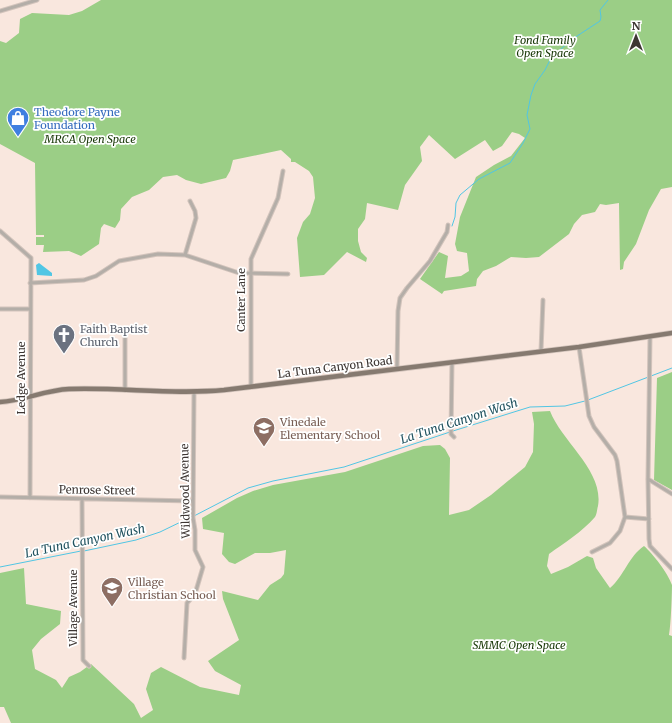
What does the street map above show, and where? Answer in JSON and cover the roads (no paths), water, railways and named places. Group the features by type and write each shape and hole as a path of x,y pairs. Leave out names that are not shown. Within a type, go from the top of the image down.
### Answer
{"main road":[{"name":"La Tuna Canyon Road","path":"0,402 18,400 30,396 65,390 220,390 541,351 672,333"}],"street":[{"path":"0,11 37,0"},
{"name":"Canter Lane","path":"251,386 250,274 252,255 278,198 283,171"},
{"path":"185,255 196,218 195,211 190,201"},
{"path":"397,368 398,310 400,298 406,288 430,261 446,232 448,224"},
{"name":"Ledge Avenue","path":"0,231 31,258 30,498"},
{"path":"30,283 84,280 96,276 117,261 158,254 185,255 239,273 288,274"},
{"path":"541,351 543,300"},
{"path":"0,309 30,309"},
{"path":"125,336 125,390"},
{"path":"650,337 648,479 650,546 672,569"},
{"path":"579,346 590,421 617,461 625,517 620,531 610,543 592,552"},
{"path":"452,362 451,432 454,437"},
{"name":"Wildwood Avenue","path":"184,658 188,603 195,594 203,567 195,550 193,516 194,391"},
{"path":"648,479 672,494"},
{"name":"Penrose Street","path":"0,497 193,501"},
{"name":"Village Avenue","path":"82,499 82,660 89,666"},
{"path":"625,517 649,519"}],"water":[{"path":"39,263 52,273 52,276 37,275 36,265"}],"waterway":[{"path":"452,226 455,217 456,203 460,195 479,179 510,163 523,143 530,129 527,115 531,95 535,84 551,58 571,40 600,21 600,10 608,0"},
{"name":"La Tuna Canyon Wash","path":"588,400 672,368"},
{"name":"La Tuna Canyon Wash","path":"453,431 530,407 565,406 585,401"},
{"name":"La Tuna Canyon Wash","path":"194,516 248,488 273,481 344,467 450,432"},
{"name":"La Tuna Canyon Wash","path":"84,551 136,540 160,532 191,517"},
{"name":"La Tuna Canyon Wash","path":"0,567 81,551"}],"place":[{"name":"Theodore Payne Foundation","path":"18,138"},
{"name":"Faith Baptist Church","path":"64,354"},
{"name":"Vinedale Elementary School","path":"264,448"},
{"name":"Village Christian School","path":"112,608"}],"park label":[{"name":"Fond Family Open Space","path":"545,46"},
{"name":"MRCA Open Space","path":"90,139"},
{"name":"SMMC Open Space","path":"519,645"}]}
